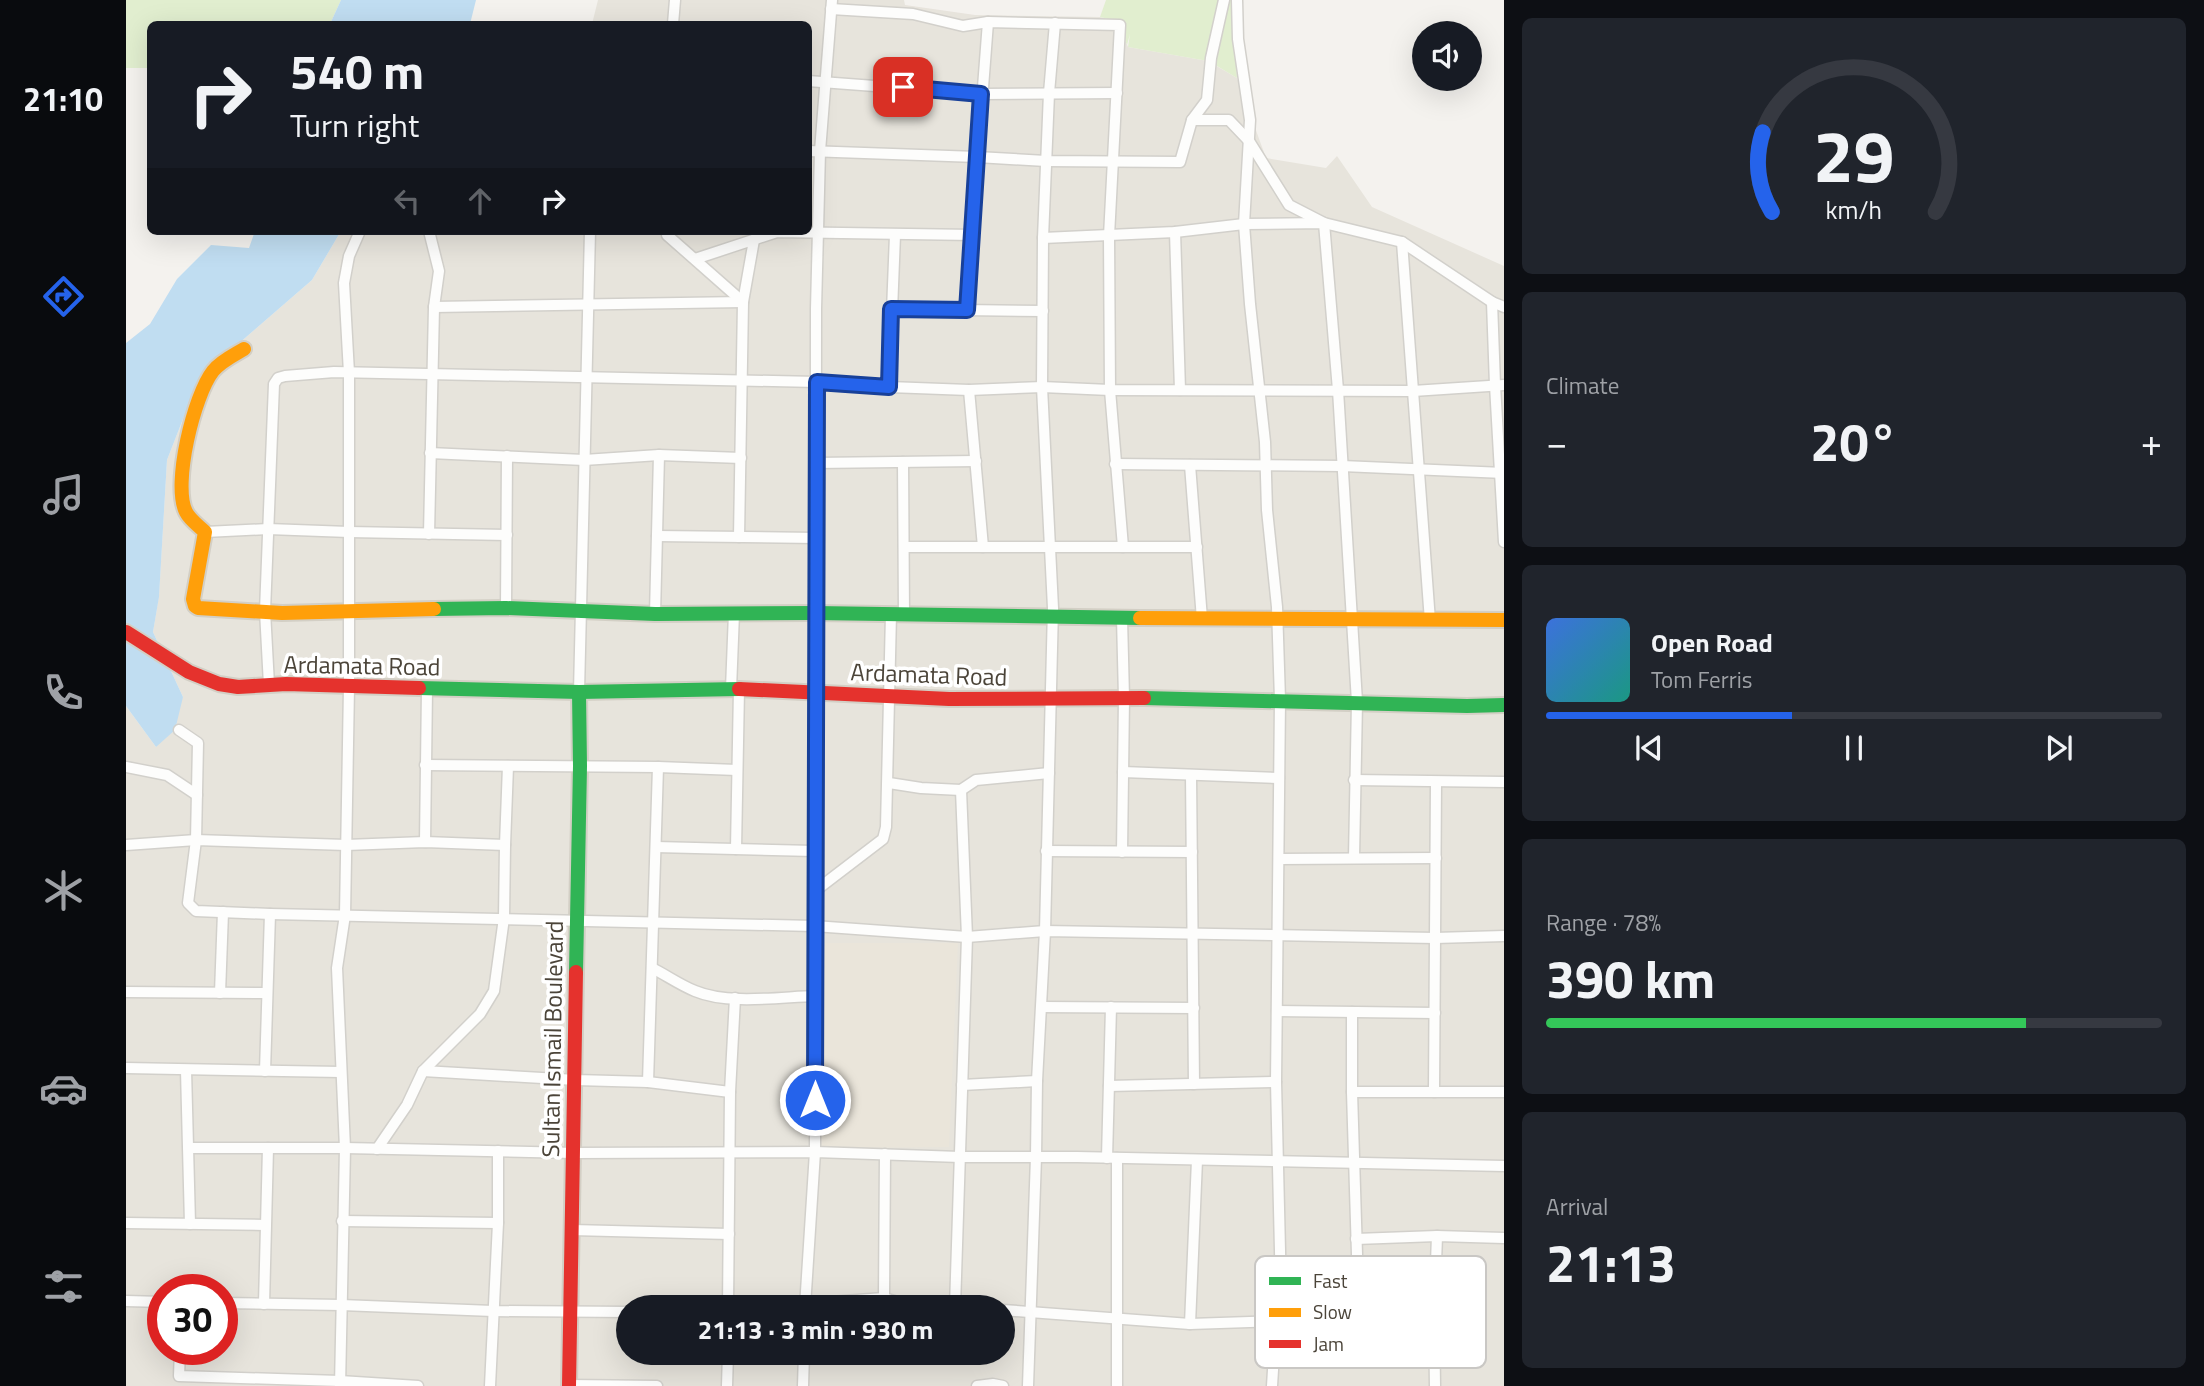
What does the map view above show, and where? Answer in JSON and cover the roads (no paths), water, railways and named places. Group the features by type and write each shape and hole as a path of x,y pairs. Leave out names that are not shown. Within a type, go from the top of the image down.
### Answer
{"street":[{"path":"673,21 674,0"},
{"path":"812,151 1046,161 1180,162 1192,120 1207,100 1211,58 1224,0"},
{"path":"1237,0 1238,39 1250,120 1244,224 1266,465 1280,700 1276,1082 1280,1256"},
{"path":"808,1295 815,1152 816,309 820,151 832,5 913,14 963,26 988,22 1120,25 1110,236 1110,390 1123,547"},
{"path":"967,310 988,22"},
{"path":"1028,1386 1049,773 1052,617 1042,387 1043,238 1055,23"},
{"path":"812,81 981,94 1116,93"},
{"path":"1192,120 1229,120 1249,141 1289,205 1324,223 1402,242 1492,302 1504,307"},
{"path":"1043,238 1175,232 1244,224 1324,223"},
{"path":"1324,223 1338,390 1357,702 1354,858"},
{"path":"1175,232 1180,390"},
{"path":"812,233 973,235"},
{"path":"340,1383 345,1148 337,968 345,915 349,687 349,373 344,283 349,257 358,235"},
{"path":"429,534 434,307 439,271 430,235"},
{"path":"579,692 590,235"},
{"path":"668,235 743,302"},
{"path":"695,259 768,235"},
{"path":"889,387 895,235"},
{"path":"739,537 743,302 754,240"},
{"path":"1402,242 1430,621"},
{"path":"434,307 743,302"},
{"path":"1492,302 1499,385 1504,542"},
{"path":"891,309 1043,311"},
{"path":"244,349 213,371 203,387 186,447 181,480 182,498 186,512 205,531 268,529 507,535"},
{"path":"269,685 265,611 274,384 278,378 285,376 349,373 817,382 969,390 1042,387 1110,390 1413,391 1499,385"},
{"path":"969,390 983,547"},
{"path":"430,453 584,460 659,455 741,458"},
{"path":"655,614 659,455"},
{"path":"506,608 507,456"},
{"path":"816,463 976,461"},
{"path":"815,891 883,839 886,827 890,697 904,547 902,462"},
{"path":"1115,464 1342,466 1502,473"},
{"path":"1190,465 1202,619"},
{"path":"205,531 195,589 195,606 213,610 288,613 506,608 655,614 815,613 1352,621 1504,620"},
{"path":"657,536 816,538"},
{"path":"904,547 1197,547"},
{"path":"734,613 736,849"},
{"path":"1122,618 1122,852"},
{"name":"Ardamata Road","path":"126,632 211,682 239,687 269,685 579,692 735,689 890,697 1504,705"},
{"path":"425,842 426,690"},
{"name":"Sultan Ismail Boulevard","path":"569,1385 576,1080 579,692"},
{"path":"179,730 198,743 195,840 188,903 196,911 270,915 814,926 967,937 1045,931 1435,938 1504,936"},
{"path":"425,765 737,770"},
{"path":"377,1149 407,1105 423,1071 480,1014 494,991 504,918 508,766"},
{"path":"126,767 167,775 197,795"},
{"path":"648,1082 658,767"},
{"path":"1123,772 1279,778"},
{"path":"889,783 961,790 976,780 1049,773"},
{"path":"1191,775 1194,1084"},
{"path":"1354,780 1504,782"},
{"path":"1434,1091 1436,782"},
{"path":"956,1295 967,937 961,790"},
{"path":"126,845 195,840 346,845 425,842 505,845"},
{"path":"656,847 814,851"},
{"path":"1046,851 1192,852"},
{"path":"1279,859 1436,858"},
{"path":"220,993 223,912"},
{"path":"265,1071 270,915"},
{"path":"652,968 696,991 712,996 816,996"},
{"path":"126,992 267,993"},
{"path":"728,1295 730,1092 736,998"},
{"path":"1042,1007 1194,1008"},
{"path":"1111,1007 1109,1086 1118,1320 1117,1386"},
{"path":"1278,1011 1434,1013"},
{"path":"1352,1012 1357,1256"},
{"path":"126,1068 341,1072"},
{"path":"186,1070 190,1224"},
{"path":"423,1071 648,1082 730,1092"},
{"path":"962,1085 1037,1081"},
{"path":"1109,1086 1276,1082"},
{"path":"1352,1092 1504,1092"},
{"path":"189,1148 574,1153 815,1152 1504,1166"},
{"path":"264,1304 268,1148"},
{"path":"490,1386 498,1223 498,1151"},
{"path":"884,1295 885,1154"},
{"path":"1189,1324 1197,1160"},
{"path":"342,1221 498,1223"},
{"path":"126,1223 265,1225"},
{"path":"572,1230 729,1234"},
{"path":"1356,1239 1437,1236 1504,1238"},
{"path":"1436,1256 1437,1236"},
{"path":"126,1301 147,1302"},
{"path":"238,1303 616,1312"},
{"path":"1015,1311 1189,1324 1255,1322"},
{"path":"179,1365 179,1376 256,1382 416,1386"},
{"path":"727,1365 727,1386"},
{"path":"803,1386 804,1365"},
{"path":"1272,1386 1273,1368"},
{"path":"1435,1368 1435,1386"},
{"path":"569,1385 657,1386"},
{"path":"977,1386 1003,1386"}],"water":[{"path":"341,0 476,0 471,21 331,21"},
{"path":"254,235 339,235 312,280 199,378 167,460 159,597 153,632 183,697 175,730 156,747 126,706 126,343 150,324 177,279 211,245 249,248"}]}
